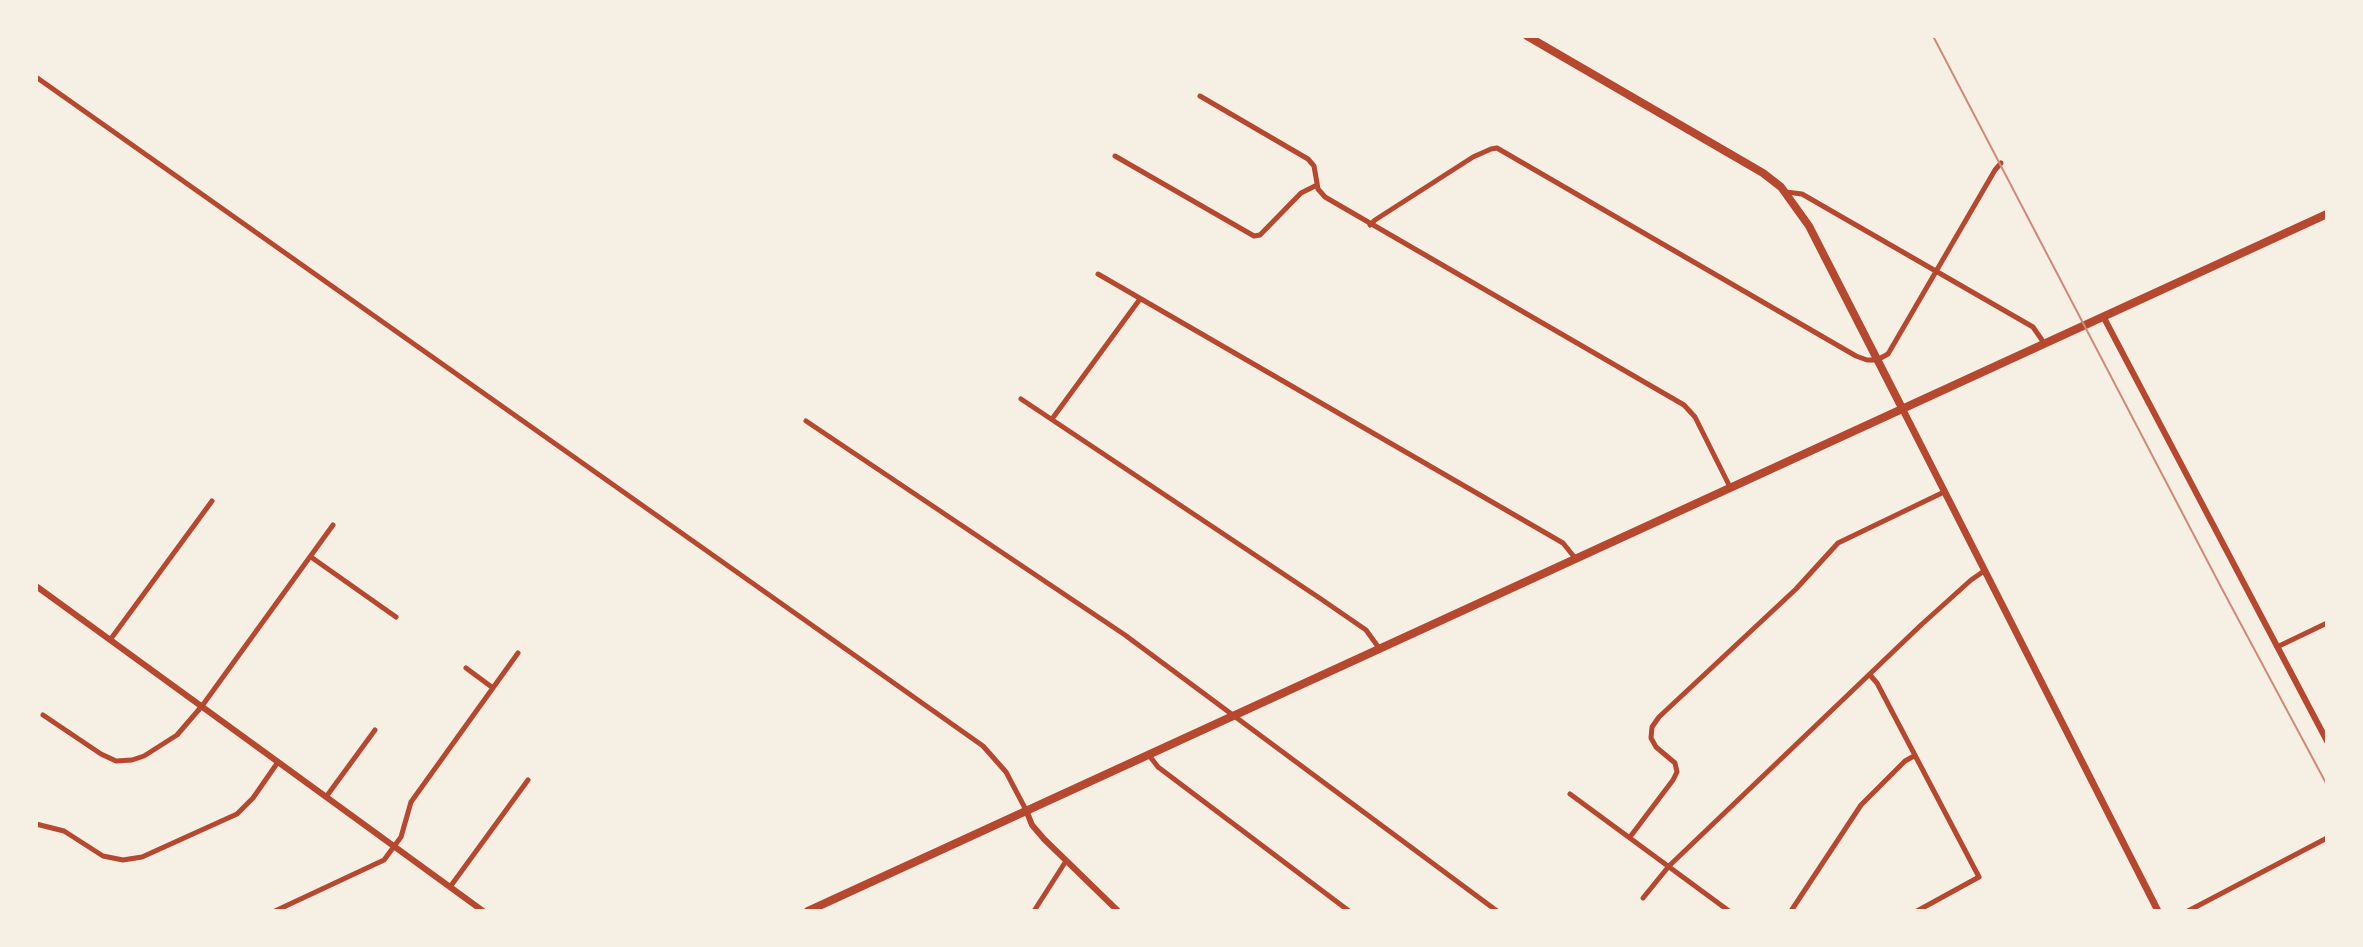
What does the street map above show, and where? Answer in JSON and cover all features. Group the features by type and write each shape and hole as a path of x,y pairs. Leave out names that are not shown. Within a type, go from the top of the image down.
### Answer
{"main road":[{"path":"1527,36 1763,173 1786,192 1809,226 2158,911"},
{"path":"812,910 2327,214"}],"street":[{"path":"36,77 994,756 1006,772 1035,829 1118,911"},
{"path":"1200,96 1304,156 1314,166 1317,185 1325,197 1684,405 1695,417 1730,487"},
{"path":"1370,225 1473,157 1494,148 1856,356 1867,360 1877,360 1888,354 2001,163"},
{"path":"1114,156 1254,236 1260,235 1301,193 1317,185"},
{"path":"1786,192 1802,194 2033,327 2044,343"},
{"path":"1098,274 1563,543 1575,558"},
{"path":"1052,419 1140,299"},
{"path":"2103,316 2327,741"},
{"path":"1021,399 1366,630 1379,648"},
{"path":"806,421 1125,635 1235,714 1497,911"},
{"path":"1630,837 1677,772 1675,763 1656,747 1651,738 1652,727 1659,717 1796,589 1838,543 1944,492"},
{"path":"110,640 212,501"},
{"path":"43,715 101,754 116,760 132,760 144,756 177,735 202,706 333,525"},
{"path":"311,557 396,617"},
{"path":"1643,898 1669,866 1971,580 1984,572"},
{"path":"36,586 483,911"},
{"path":"2277,647 2327,623"},
{"path":"275,911 381,862 394,846 405,826 411,802 518,653"},
{"path":"466,668 493,688"},
{"path":"1870,675 1877,683 1979,877 1917,911"},
{"path":"326,797 375,730"},
{"path":"1148,754 1158,767 1349,911"},
{"path":"1791,911 1861,805 1905,761 1914,756"},
{"path":"36,824 64,831 103,856 123,860 142,857 237,814 253,798 278,762"},
{"path":"450,887 528,780"},
{"path":"1570,794 1729,911"},
{"path":"2188,911 2327,838"},
{"path":"1034,911 1066,861"}],"railway":[{"path":"1933,36 2327,785"}]}
